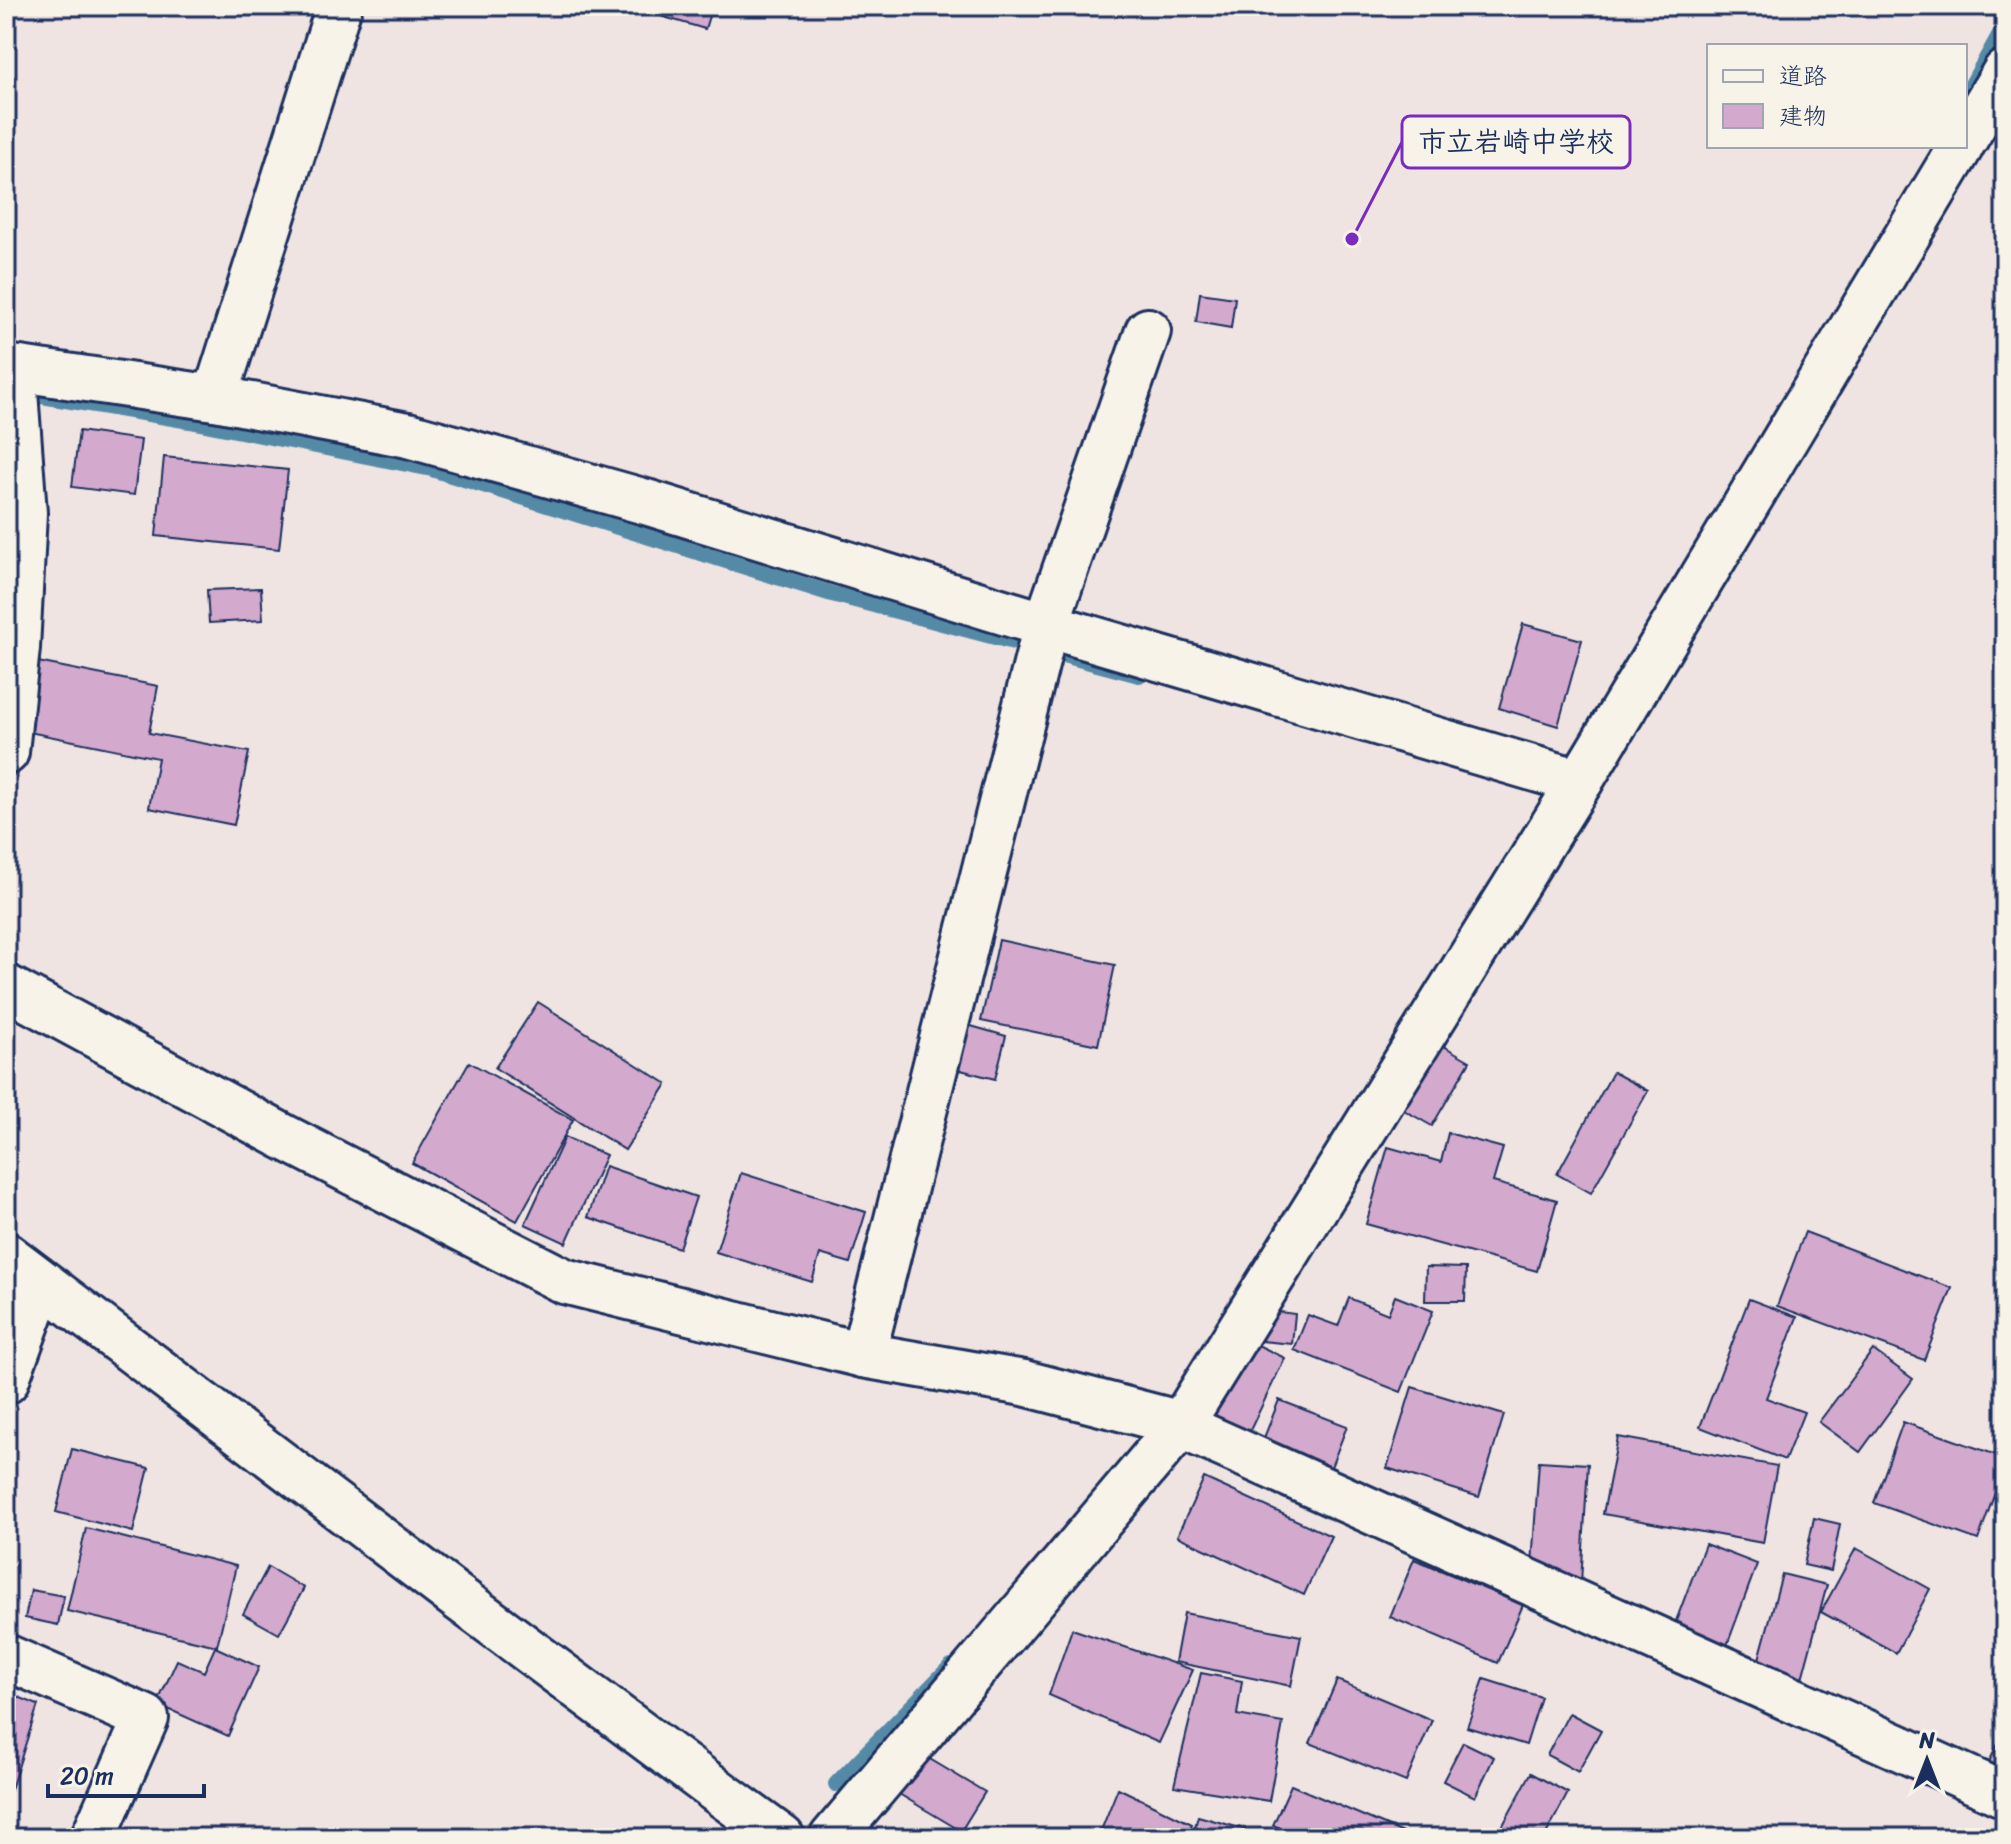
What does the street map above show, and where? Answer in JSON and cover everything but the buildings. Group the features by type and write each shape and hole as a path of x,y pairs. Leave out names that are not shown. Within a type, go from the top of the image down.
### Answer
{"street":[{"path":"215,398 339,6"},
{"path":"1967,136 2005,72"},
{"path":"832,1838 1180,1426 1581,780 1960,148"},
{"path":"863,1355 1045,632 1148,331"},
{"path":"6,752 17,648 24,513 12,368 215,398 408,435 646,502 1045,632 1581,780"},
{"path":"6,987 284,1137 564,1281 863,1355 1024,1383 1170,1421 2005,1795"},
{"path":"6,1255 465,1604 782,1838"},
{"path":"6,1381 42,1283"},
{"path":"6,1657 146,1718 93,1838"}],"waterway":[{"path":"1967,93 2005,25"},
{"path":"18,392 190,421 432,469 832,594 1139,675"},
{"path":"836,1784 951,1666"}],"place":[{"name":"市立岩崎中学校","path":"1352,239"}]}
